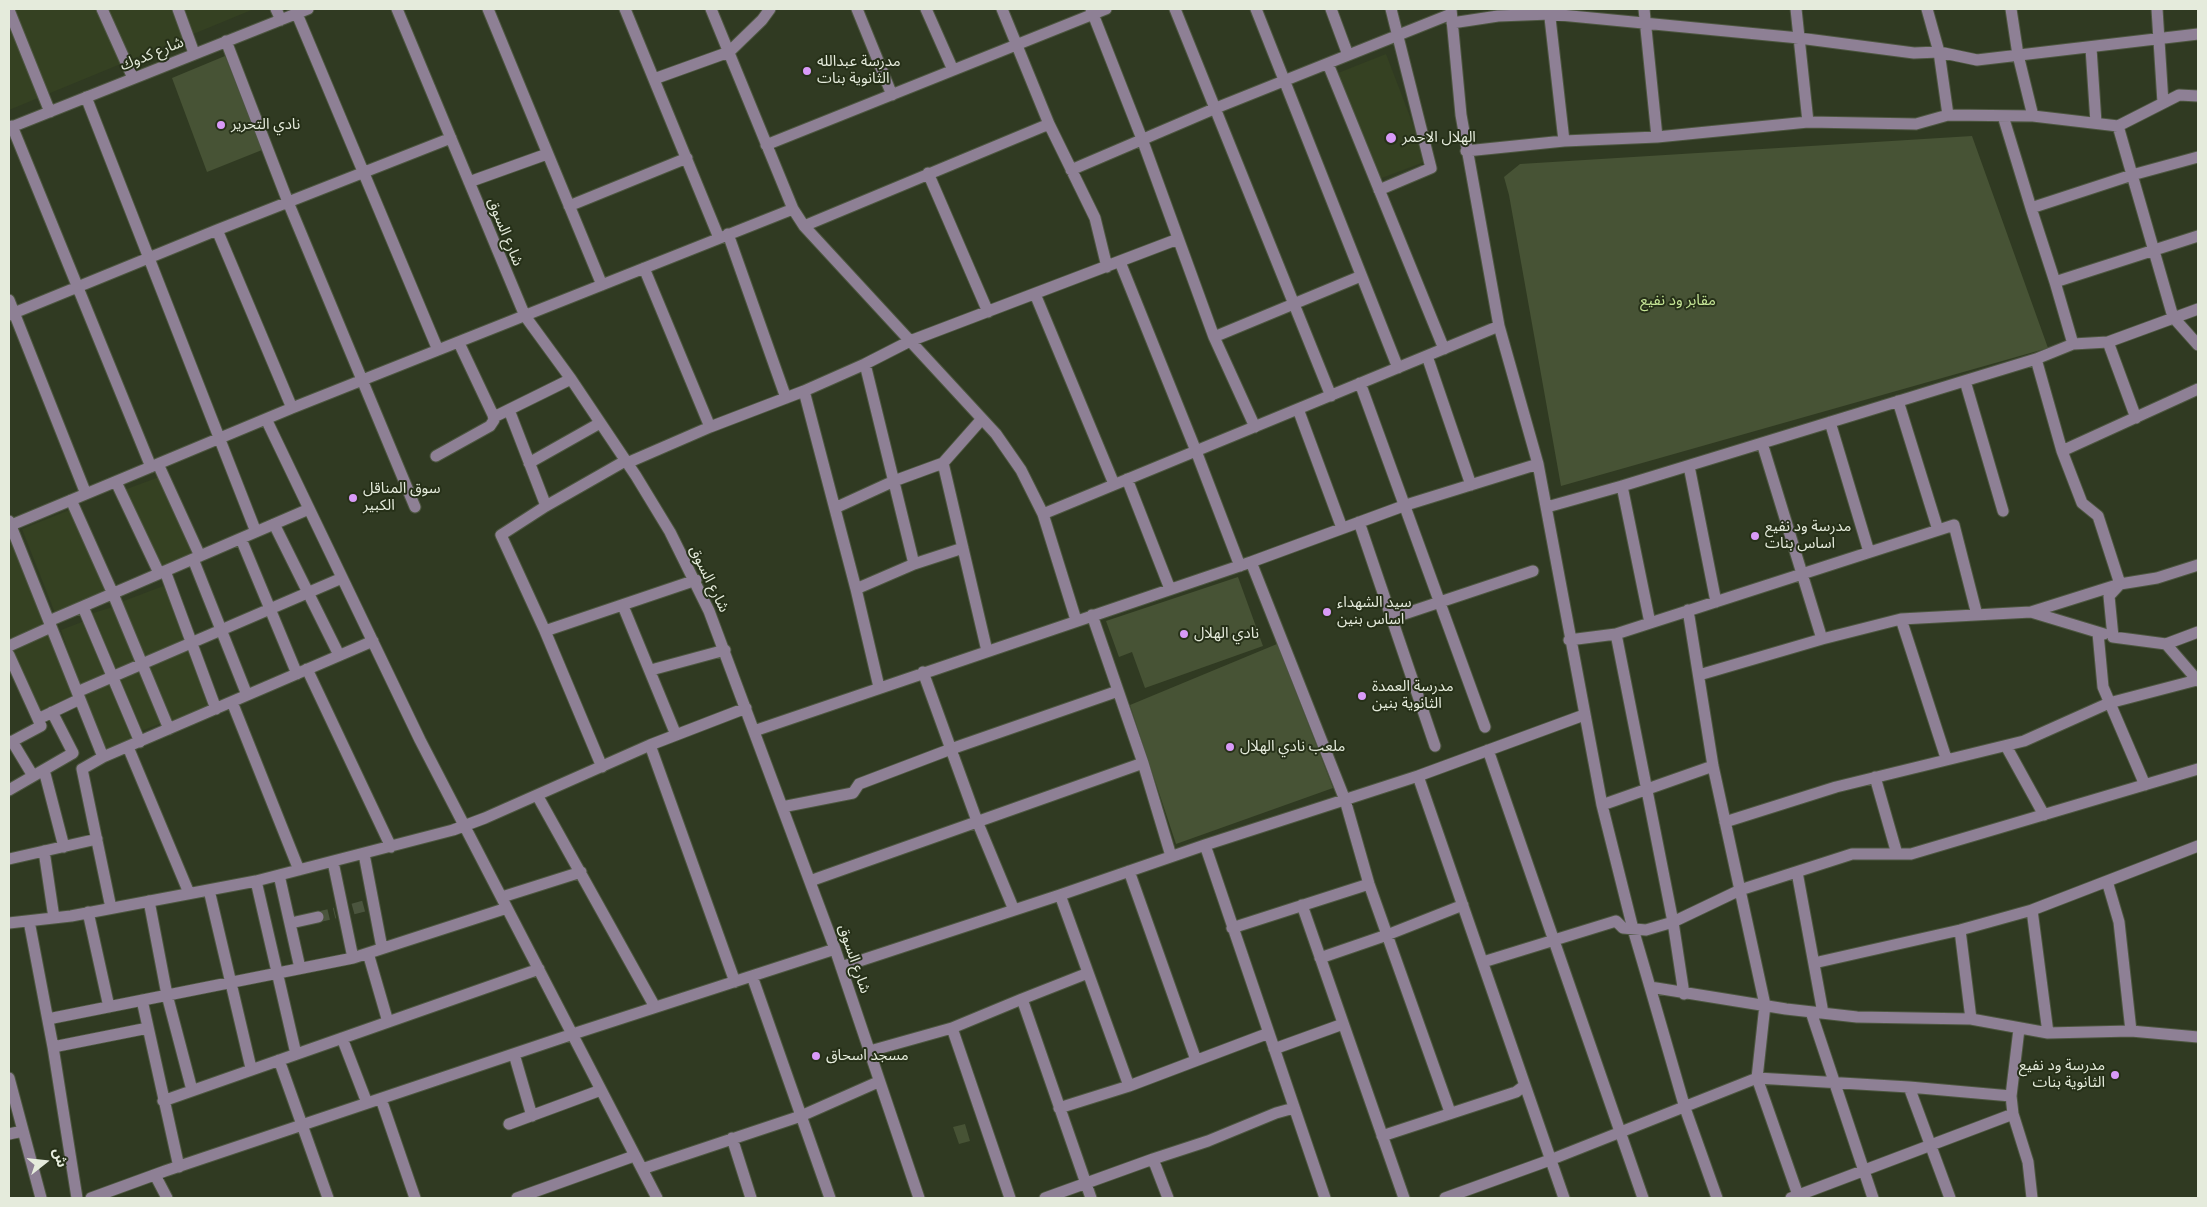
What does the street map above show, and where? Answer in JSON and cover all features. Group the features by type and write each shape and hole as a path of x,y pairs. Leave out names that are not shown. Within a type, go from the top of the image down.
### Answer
{"street":[{"path":"102,9 133,78"},
{"path":"178,9 194,53"},
{"path":"276,9 280,20"},
{"name":"شارع السوق","path":"397,9 470,182 504,271 525,316 571,379 626,462 670,532 696,580 746,708 835,949 870,1052 878,1082 919,1198"},
{"path":"488,9 602,285"},
{"path":"626,9 687,158 724,236 786,398"},
{"path":"711,9 793,209 804,226 981,420 996,434 1021,470 1043,514 1076,620"},
{"path":"654,79 729,52 762,20 770,9"},
{"path":"857,9 892,95"},
{"path":"926,9 954,70"},
{"path":"1002,9 1049,124 1095,218 1107,267"},
{"path":"766,145 1017,45 1092,11 1106,9"},
{"path":"1175,9 1331,396"},
{"path":"1256,9 1398,368"},
{"path":"1330,9 1348,55"},
{"path":"1379,190 1431,168 1391,9"},
{"path":"1644,9 1657,137"},
{"path":"1796,9 1808,122"},
{"path":"1927,9 1938,52 1948,115"},
{"path":"2011,9 2018,56 2033,116"},
{"path":"2157,9 2163,103"},
{"path":"9,10 50,112"},
{"path":"302,11 364,173 438,350"},
{"name":"شارع كدوك","path":"11,127 302,11"},
{"path":"1092,11 1142,139 1214,337 1255,427"},
{"path":"1550,12 1564,141"},
{"path":"1071,170 1216,108 1451,15 1498,16 1550,12 1646,24 1799,38 1914,53 1938,52 1977,60 2198,34"},
{"path":"1451,15 1466,151 1499,326 1538,464 1602,805 1633,929 1685,1108 1717,1198"},
{"path":"226,41 288,202 364,380 415,506"},
{"path":"2091,48 2096,124"},
{"path":"1328,64 1444,349"},
{"path":"1466,151 1564,141 1657,137 1808,122 1916,124 1948,115 2033,116 2118,126 2179,95 2198,96"},
{"path":"86,97 151,258 256,532"},
{"path":"2003,116 2073,344"},
{"path":"804,226 1049,124"},
{"path":"2118,126 2173,317 2198,345"},
{"path":"11,127 77,288 197,557 221,630 247,695"},
{"path":"11,314 451,138"},
{"path":"470,182 547,154"},
{"path":"2031,208 2132,175 2198,157"},
{"path":"569,206 687,158"},
{"path":"928,173 988,312"},
{"path":"104,757 9,524 221,439 292,408 793,209"},
{"path":"217,230 292,408"},
{"path":"2055,282 2198,236"},
{"path":"602,766 545,631 501,535 546,506 626,462 804,391 865,364 910,341 1178,239"},
{"path":"1120,262 1196,450 1345,800 1369,884 1450,1112"},
{"path":"644,268 710,427"},
{"path":"1214,337 1361,276"},
{"path":"1035,294 1114,484"},
{"path":"9,300 11,314 86,494"},
{"path":"1547,507 1898,402 2036,359 2073,344 2108,342 2173,317 2198,310"},
{"path":"1043,514 1499,326"},
{"path":"2108,342 2136,418"},
{"path":"459,343 494,418"},
{"path":"1427,356 1470,485"},
{"path":"2036,359 2062,451 2082,503 2098,516 2120,584"},
{"path":"865,364 914,564"},
{"path":"436,456 490,426 494,418 571,379"},
{"path":"1965,381 2003,511"},
{"path":"1360,384 1486,727"},
{"path":"2062,451 2198,389"},
{"path":"804,391 856,589 879,687"},
{"path":"1898,402 1938,530"},
{"path":"1298,409 1342,528"},
{"path":"509,410 546,506"},
{"path":"266,419 372,641 464,826 656,1198"},
{"path":"835,508 894,481 943,463 981,420"},
{"path":"1830,422 1869,552"},
{"path":"529,463 600,423"},
{"path":"1762,443 1822,639"},
{"path":"943,463 987,651"},
{"path":"754,731 1245,564 1406,505 1538,464"},
{"path":"1689,466 1716,602"},
{"path":"1127,479 1170,588"},
{"path":"116,482 162,572 192,642 216,708"},
{"path":"1622,486 1650,623"},
{"path":"71,500 113,594 169,729"},
{"path":"9,646 83,607 309,509"},
{"path":"1359,522 1435,746"},
{"path":"274,524 306,593 339,655"},
{"path":"1570,640 1616,634 1954,526 1977,616"},
{"path":"240,538 270,609 392,848"},
{"path":"856,589 914,564 963,548"},
{"path":"1699,674 1901,619 2031,612 2120,584 2157,578 2198,565"},
{"path":"1392,618 1533,571"},
{"path":"38,719 112,676 342,578"},
{"path":"545,631 696,580"},
{"path":"2113,637 2109,596 2120,584"},
{"path":"623,606 651,670 676,735"},
{"path":"83,607 140,742"},
{"path":"1688,610 1713,766 1765,1005 1757,1078 1796,1197 2013,1114"},
{"path":"2031,612 2113,637 2166,644 2198,632"},
{"path":"1092,615 1143,763 1171,856"},
{"path":"1901,619 1946,758"},
{"path":"2098,632 2103,687 2145,785"},
{"path":"1616,634 1674,922 1684,994"},
{"path":"111,908 82,769 104,757 372,641"},
{"path":"1725,822 1875,776 2024,741 2109,703 2198,680 2166,644"},
{"path":"651,670 724,650"},
{"path":"9,656 41,726 10,742 33,776"},
{"path":"923,672 977,821 1014,910"},
{"path":"782,807 853,793 859,784 951,749 1118,691"},
{"path":"232,702 299,870"},
{"path":"9,923 54,918 256,881 392,848 464,826 650,745 746,708"},
{"path":"9,790 73,753 52,712"},
{"path":"841,967 1060,895 1171,856 1418,776 1584,715"},
{"path":"650,745 735,982"},
{"path":"2006,746 2044,815"},
{"path":"128,747 189,893"},
{"path":"1488,750 1618,1132 1643,1198"},
{"path":"810,882 1143,763"},
{"path":"1602,805 1713,766"},
{"path":"1483,962 1616,921 1622,928 1646,930 1674,922 1740,890 1852,854 1911,854 2198,769"},
{"path":"44,770 64,847"},
{"path":"1418,776 1564,1198"},
{"path":"1875,776 1897,854"},
{"path":"536,796 581,872 655,1008"},
{"path":"9,859 97,839"},
{"path":"1205,845 1325,1198"},
{"path":"1814,963 1960,930 2032,910 2198,846"},
{"path":"44,851 54,918"},
{"path":"353,958 354,909 364,854"},
{"path":"333,862 354,909 382,948"},
{"path":"1129,871 1196,1060"},
{"path":"502,897 581,872"},
{"path":"1797,872 1814,963 1817,1013 1834,1083 1873,1198"},
{"path":"279,875 300,968"},
{"path":"256,881 296,1054"},
{"path":"2107,881 2119,922 2131,1031"},
{"path":"1232,928 1369,884"},
{"path":"209,890 251,1068"},
{"path":"1060,895 1129,1086"},
{"path":"149,901 167,995 192,1090"},
{"path":"1302,905 1404,1198"},
{"path":"1320,958 1387,935 1463,905"},
{"path":"48,1019 353,958 507,908"},
{"path":"2032,910 2048,1033"},
{"path":"88,912 109,1006"},
{"path":"291,923 318,917"},
{"path":"29,921 53,1047 76,1198"},
{"path":"1960,930 1971,1019"},
{"path":"91,1198 179,1166 572,1034 835,949"},
{"path":"368,953 388,1022"},
{"path":"163,1101 251,1068 279,1060 539,969"},
{"path":"870,1052 952,1028 1088,973"},
{"path":"752,976 830,1198"},
{"path":"1650,987 1684,994 1857,1017 1971,1019 2048,1033 2131,1031 2198,1038"},
{"path":"1022,999 1091,1198"},
{"path":"142,1000 179,1166"},
{"path":"1274,1048 1343,1024"},
{"path":"53,1047 148,1028"},
{"path":"952,1028 1010,1198"},
{"path":"2019,1029 2011,1096 2013,1114 2028,1162 2032,1198"},
{"path":"1059,1108 1129,1086 1269,1033"},
{"path":"342,1038 367,1104"},
{"path":"514,1054 532,1116"},
{"path":"279,1060 328,1198"},
{"path":"9,1078 41,1198"},
{"path":"1445,1198 1550,1160 1757,1078 1909,1087 2011,1096"},
{"path":"642,1169 801,1116 878,1082"},
{"path":"1382,1136 1450,1112 1516,1092 1524,1086"},
{"path":"1909,1087 1950,1198"},
{"path":"509,1124 601,1090"},
{"path":"381,1099 415,1198"},
{"path":"1045,1198 1208,1141 1276,1113 1294,1108"},
{"path":"9,1134 23,1131"},
{"path":"732,1138 751,1198"},
{"path":"517,1198 634,1156"},
{"path":"1152,1159 1168,1198"},
{"path":"155,1175 167,1198"}],"shaded area":[{"path":"9,9 254,9 9,110"},
{"name":"الهلال الاحمر","path":"1386,54 1427,161 1379,179 1338,73"},
{"path":"162,476 196,553 159,567 124,490"},
{"path":"72,509 108,589 55,613 22,529"},
{"path":"11,538 44,626 9,639 9,539"},
{"path":"166,585 187,640 143,658 121,602"},
{"path":"116,606 138,662 114,671 90,614"},
{"path":"87,620 108,675 80,686 61,630"},
{"path":"50,631 78,700 39,716 11,653"},
{"path":"190,646 212,707 173,727 147,667"},
{"path":"143,667 162,723 138,732 115,678"},
{"path":"113,679 134,738 105,751 83,692"}],"green space":[{"name":"نادي التحرير","path":"225,56 262,150 207,172 172,78"},
{"name":"مقابر ود نفيع","path":"1972,136 2048,348 1561,486 1509,195 1504,177 1520,164"},
{"name":"نادي الهلال","path":"1238,577 1263,646 1145,688 1132,652 1119,657 1106,621"},
{"name":"ملعب نادي الهلال","path":"1277,644 1333,788 1176,844 1130,705"},
{"path":"965,1124 970,1141 959,1144 953,1127"}],"tunnel":[{"path":"353,909 364,906"},
{"path":"318,917 335,913"}],"place":[{"name":"مدرسة عبدالله الثانوية بنات","path":"807,71"},
{"name":"نادي التحرير","path":"221,125"},
{"name":"الهلال الاحمر","path":"1391,138"},
{"name":"سوق المناقل الكبير","path":"353,498"},
{"name":"مدرسة ود نفيع اساس بنات","path":"1755,536"},
{"name":"سيد الشهداء اساس بنين","path":"1327,612"},
{"name":"نادي الهلال","path":"1184,634"},
{"name":"مدرسة العمدة الثانوية بنين","path":"1362,696"},
{"name":"ملعب نادي الهلال","path":"1230,747"},
{"name":"مسجد اسحاق","path":"816,1056"},
{"name":"مدرسة ود نفيع الثانوية بنات","path":"2115,1075"}]}
